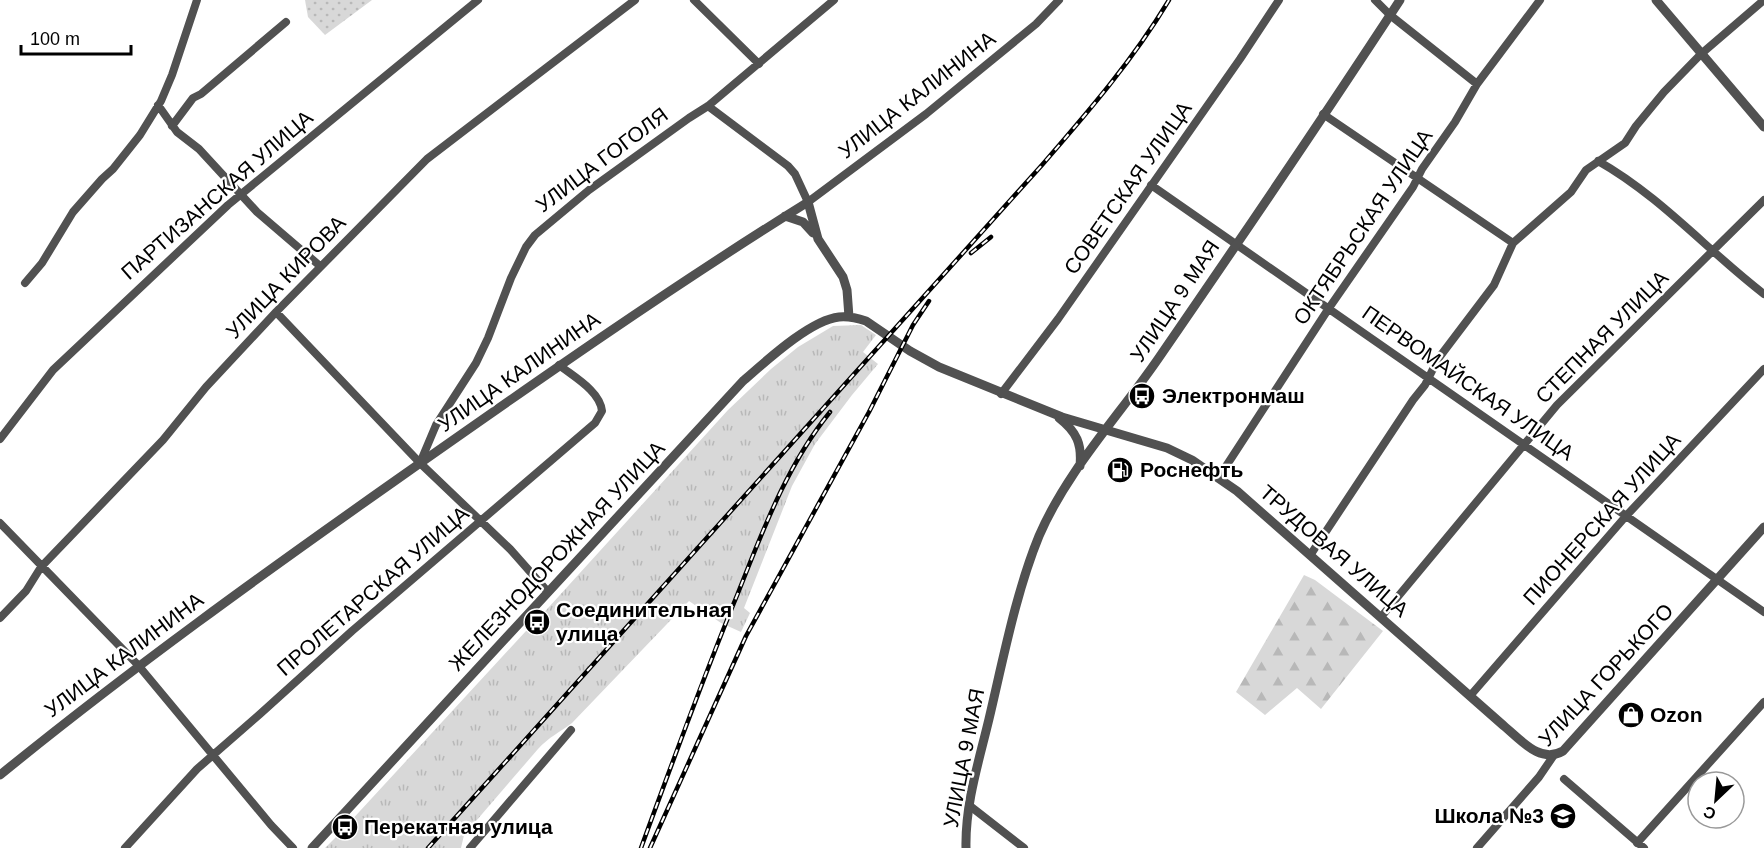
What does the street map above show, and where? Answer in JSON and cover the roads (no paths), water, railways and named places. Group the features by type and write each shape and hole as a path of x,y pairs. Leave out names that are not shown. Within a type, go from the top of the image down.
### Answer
{"street":[{"path":"25,283 42,263 74,212 133,143 158,105 172,75 197,0"},
{"name":"ПАРТИЗАНСКАЯ УЛИЦА","path":"0,439 53,370 240,194 478,0"},
{"name":"УЛИЦА КИРОВА","path":"0,618 26,591 41,567 163,440 206,387 320,266 427,159 635,0"},
{"path":"694,0 759,64"},
{"name":"УЛИЦА ГОГОЛЯ","path":"420,463 436,424 476,363 511,278 526,247 535,235 589,189 689,117 708,106 834,0"},
{"name":"УЛИЦА КАЛИНИНА","path":"0,775 138,665 420,463 697,271 808,202 926,114 1036,24 1059,0"},
{"name":"СОВЕТСКАЯ УЛИЦА","path":"1001,394 1058,319 1279,0"},
{"path":"1375,0 1390,15 1477,84"},
{"name":"УЛИЦА 9 МАЯ","path":"966,848 970,806 1002,664 1034,551 1045,525 1080,467 1141,383 1400,0"},
{"name":"ОКТЯБРЬСКАЯ УЛИЦА","path":"1219,477 1329,308 1455,123 1477,84 1540,0"},
{"path":"1656,0 1764,127"},
{"path":"1311,554 1425,385 1438,359 1494,285 1513,243 1571,192 1586,170 1625,143 1648,110 1701,54 1764,0"},
{"path":"172,126 193,98 201,94 286,22"},
{"path":"158,105 172,126 186,141 199,149 257,212 320,266"},
{"path":"708,106 788,166 795,174 808,202 818,239"},
{"path":"1323,114 1513,243"},
{"path":"1598,161 1616,171 1652,198 1745,281 1764,293"},
{"name":"ПЕРВОМАЙСКАЯ УЛИЦА","path":"1151,185 1764,612"},
{"name":"СТЕПНАЯ УЛИЦА","path":"1381,617 1578,383 1764,200"},
{"path":"785,216 803,222 818,239 843,277 847,290 849,317"},
{"path":"276,312 420,463 510,549 548,592"},
{"name":"ЖЕЛЕЗНОДОРОЖНАЯ УЛИЦА","path":"312,848 743,381 781,350 816,326 837,317 849,317"},
{"name":"ТРУДОВАЯ УЛИЦА","path":"849,317 866,321 910,351 939,367 1001,394 1052,414 1167,448 1192,460 1219,477 1259,509 1530,747 1540,754 1554,755"},
{"name":"ПРОЛЕТАРСКАЯ УЛИЦА","path":"125,848 197,769 352,631 556,454 595,423 601,407 596,396 559,365"},
{"name":"ПИОНЕРСКАЯ УЛИЦА","path":"1470,696 1626,516 1764,369"},
{"path":"1052,414 1072,430 1079,440 1080,467"},
{"path":"0,523 138,665 271,825 293,848"},
{"name":"УЛИЦА ГОРЬКОГО","path":"1477,848 1539,777 1554,755 1563,751 1764,527"},
{"path":"1564,778 1641,845 1764,702"},
{"path":"470,848 571,730"},
{"path":"970,806 1024,848"}],"railway":[{"path":"428,848 1042,165 1125,65 1169,0"},
{"path":"971,253 991,237"},
{"path":"650,848 746,636 869,412 913,325 929,301"},
{"path":"641,848 700,689 767,522 801,454 830,412"}],"place":[{"name":"Электронмаш","path":"1142,396"},
{"name":"Роснефть","path":"1120,470"},
{"name":"Соединительная улица","path":"537,622"},
{"name":"Ozon","path":"1631,715"},
{"name":"Школа №3","path":"1563,816"},
{"name":"Перекатная улица","path":"345,827"}]}
